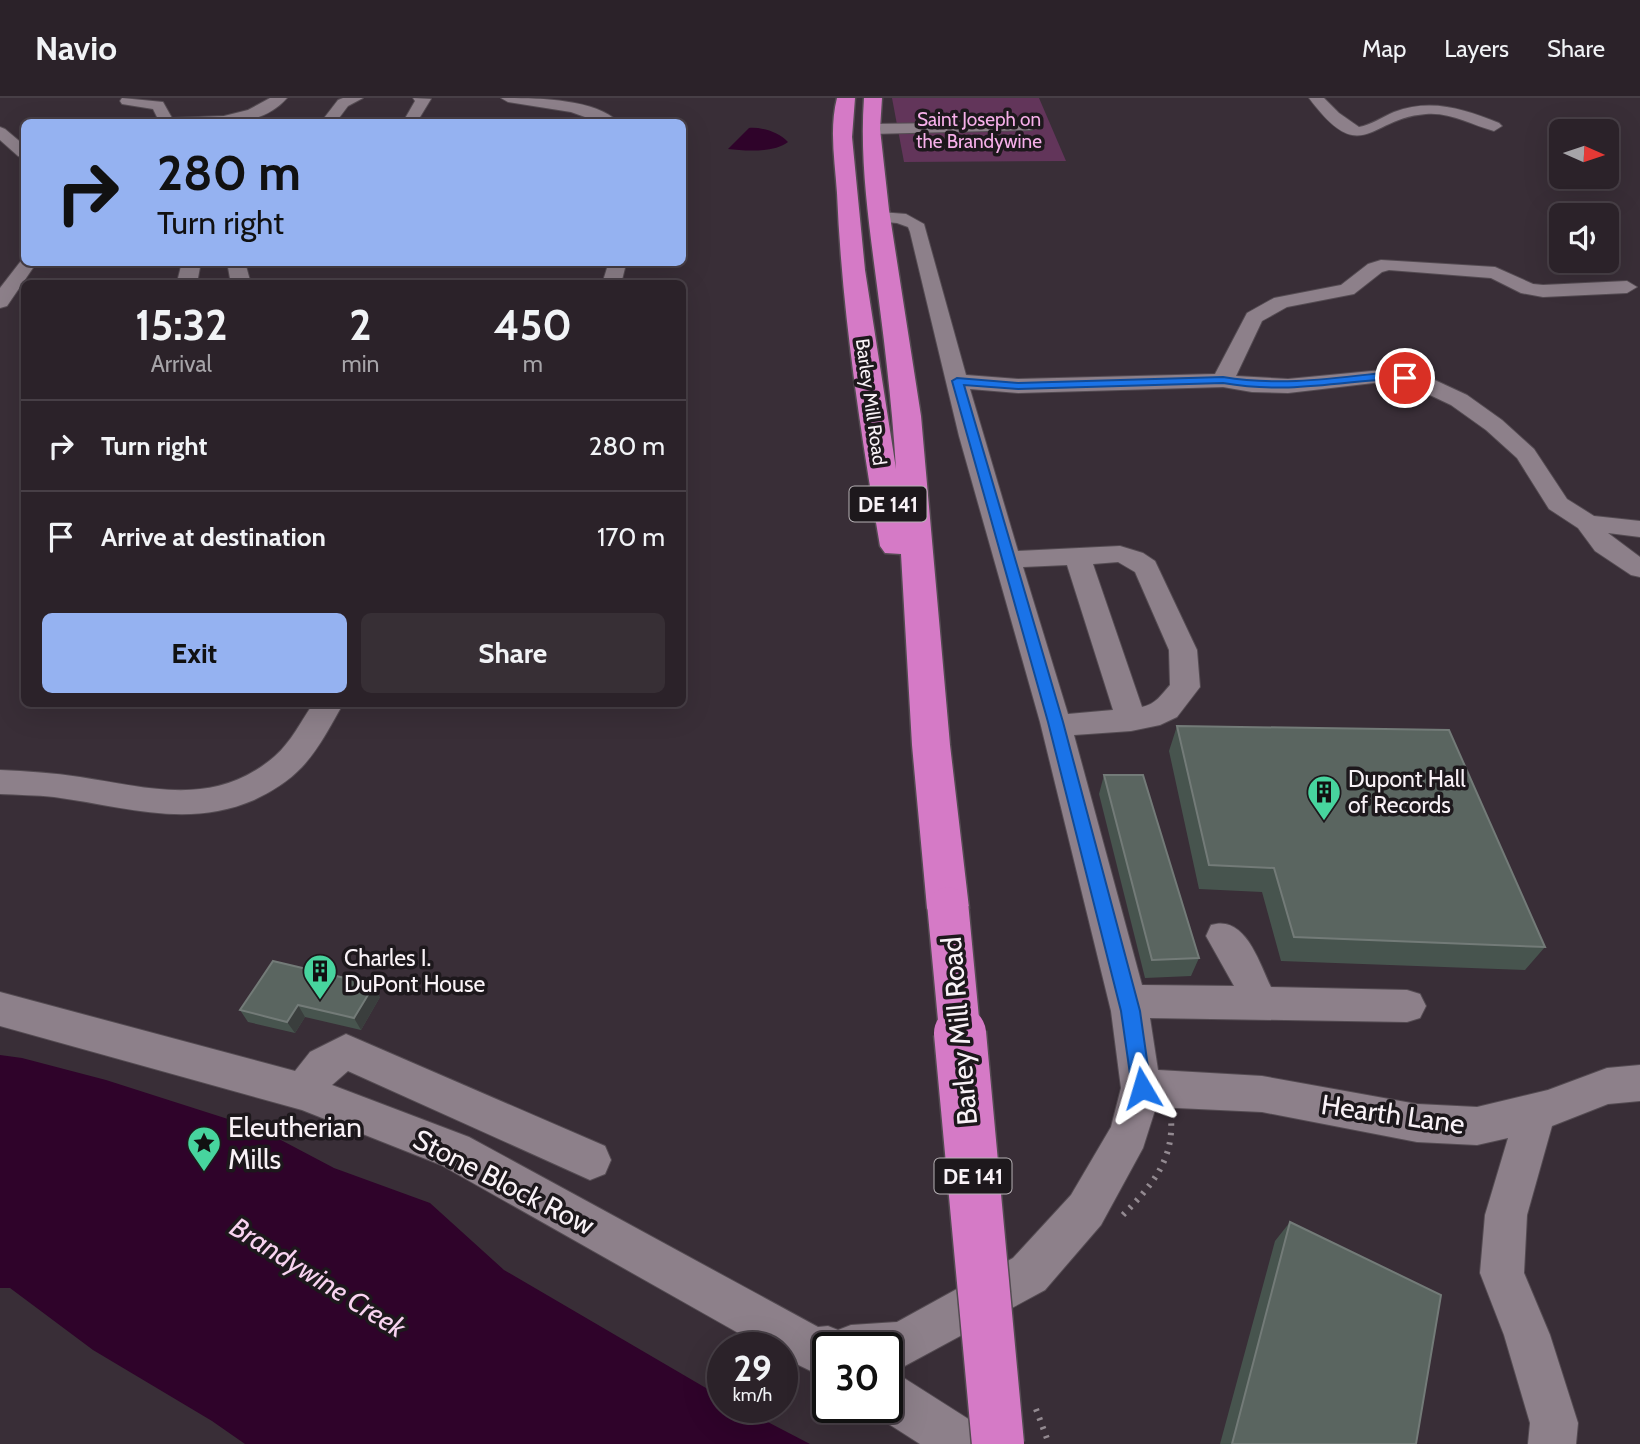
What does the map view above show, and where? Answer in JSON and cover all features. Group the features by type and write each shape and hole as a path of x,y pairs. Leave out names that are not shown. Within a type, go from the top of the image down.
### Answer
{"highway":[{"name":"Barley Mill Road","path":"846,98 843,108 858,136 880,217 907,416 931,745 998,1444"},
{"name":"Barley Mill Road","path":"873,98 858,136 848,211 871,419 931,745"},
{"path":"858,136 854,159 858,206 865,212 880,217"}],"street":[{"path":"228,119 264,111 280,98"},
{"path":"330,119 343,103 356,98"},
{"path":"412,119 424,99 420,98"},
{"path":"508,98 567,107 604,119"},
{"path":"1316,98 1343,126 1354,131 1369,132 1402,115 1435,109 1458,112 1494,126"},
{"path":"127,101 158,105 164,119"},
{"path":"858,136 1027,127"},
{"path":"0,132 21,150"},
{"path":"880,217 900,218 915,224 1056,726 1150,1088"},
{"path":"1223,380 1254,317 1281,302 1347,290 1375,268 1388,264 1487,272 1528,289 1542,291 1627,288"},
{"path":"0,302 25,266"},
{"path":"957,381 1018,386 1223,380 1252,385 1287,386 1382,376 1418,381 1459,400 1494,425 1526,454 1558,504 1587,523 1604,545 1640,569"},
{"path":"1587,523 1640,529"},
{"path":"1008,559 1120,554 1134,559 1146,567 1184,649 1185,687 1167,710 1131,720 1056,726"},
{"path":"1077,556 1131,720"},
{"path":"0,782 54,785 159,804 200,803 246,789 287,764 305,742 326,707"},
{"path":"1224,936 1243,966 1260,1003"},
{"path":"1128,1001 1407,1006"},
{"name":"Stone Block Row","path":"0,1009 303,1092 455,1150 812,1341"},
{"path":"303,1092 324,1065 346,1052 590,1160"},
{"name":"Hearth Lane","path":"1150,1088 1262,1094 1417,1123 1477,1126 1536,1113 1607,1086 1640,1083"},
{"name":"Stone Block Row","path":"903,1344 1029,1274 1086,1210 1129,1134 1150,1088"},
{"path":"1536,1113 1506,1215 1502,1273 1527,1335 1554,1423 1552,1444"},
{"path":"903,1405 964,1444"}],"path":[{"path":"1120,1218 1158,1177 1174,1139 1170,1113 1150,1088"},
{"path":"1034,1405 1049,1444"}],"green space":[{"name":"Saint Joseph on the Brandywine","path":"892,98 1039,98 1066,161 904,162"}],"water":[{"path":"749,128 770,131 788,142 767,150 728,149"},
{"name":"Brandywine Creek","path":"0,1055 22,1058 106,1080 262,1130 334,1168 430,1203 504,1270 707,1389 707,1423 770,1423 810,1444 245,1444 212,1421 93,1350 10,1288 0,1288"}],"building":[{"name":"Dupont Hall of Records","path":"1177,726 1449,730 1545,947 1294,937 1274,868 1209,865"},
{"path":"1104,775 1143,775 1199,958 1152,960"},
{"name":"Charles I. DuPont House","path":"273,961 374,985 354,1018 298,1005 287,1022 240,1010"},
{"path":"1290,1222 1441,1295 1416,1444 1232,1444"}],"place":[{"name":"Dupont Hall of Records","path":"1324,822"},
{"name":"Charles I. DuPont House","path":"320,1001"},
{"name":"Eleutherian Mills","path":"204,1173"}],"route":[{"path":"1142,1088 1130,1011 1055,722 957,381 1018,386 1223,380 1252,385 1287,386 1382,376 1405,378"}]}
